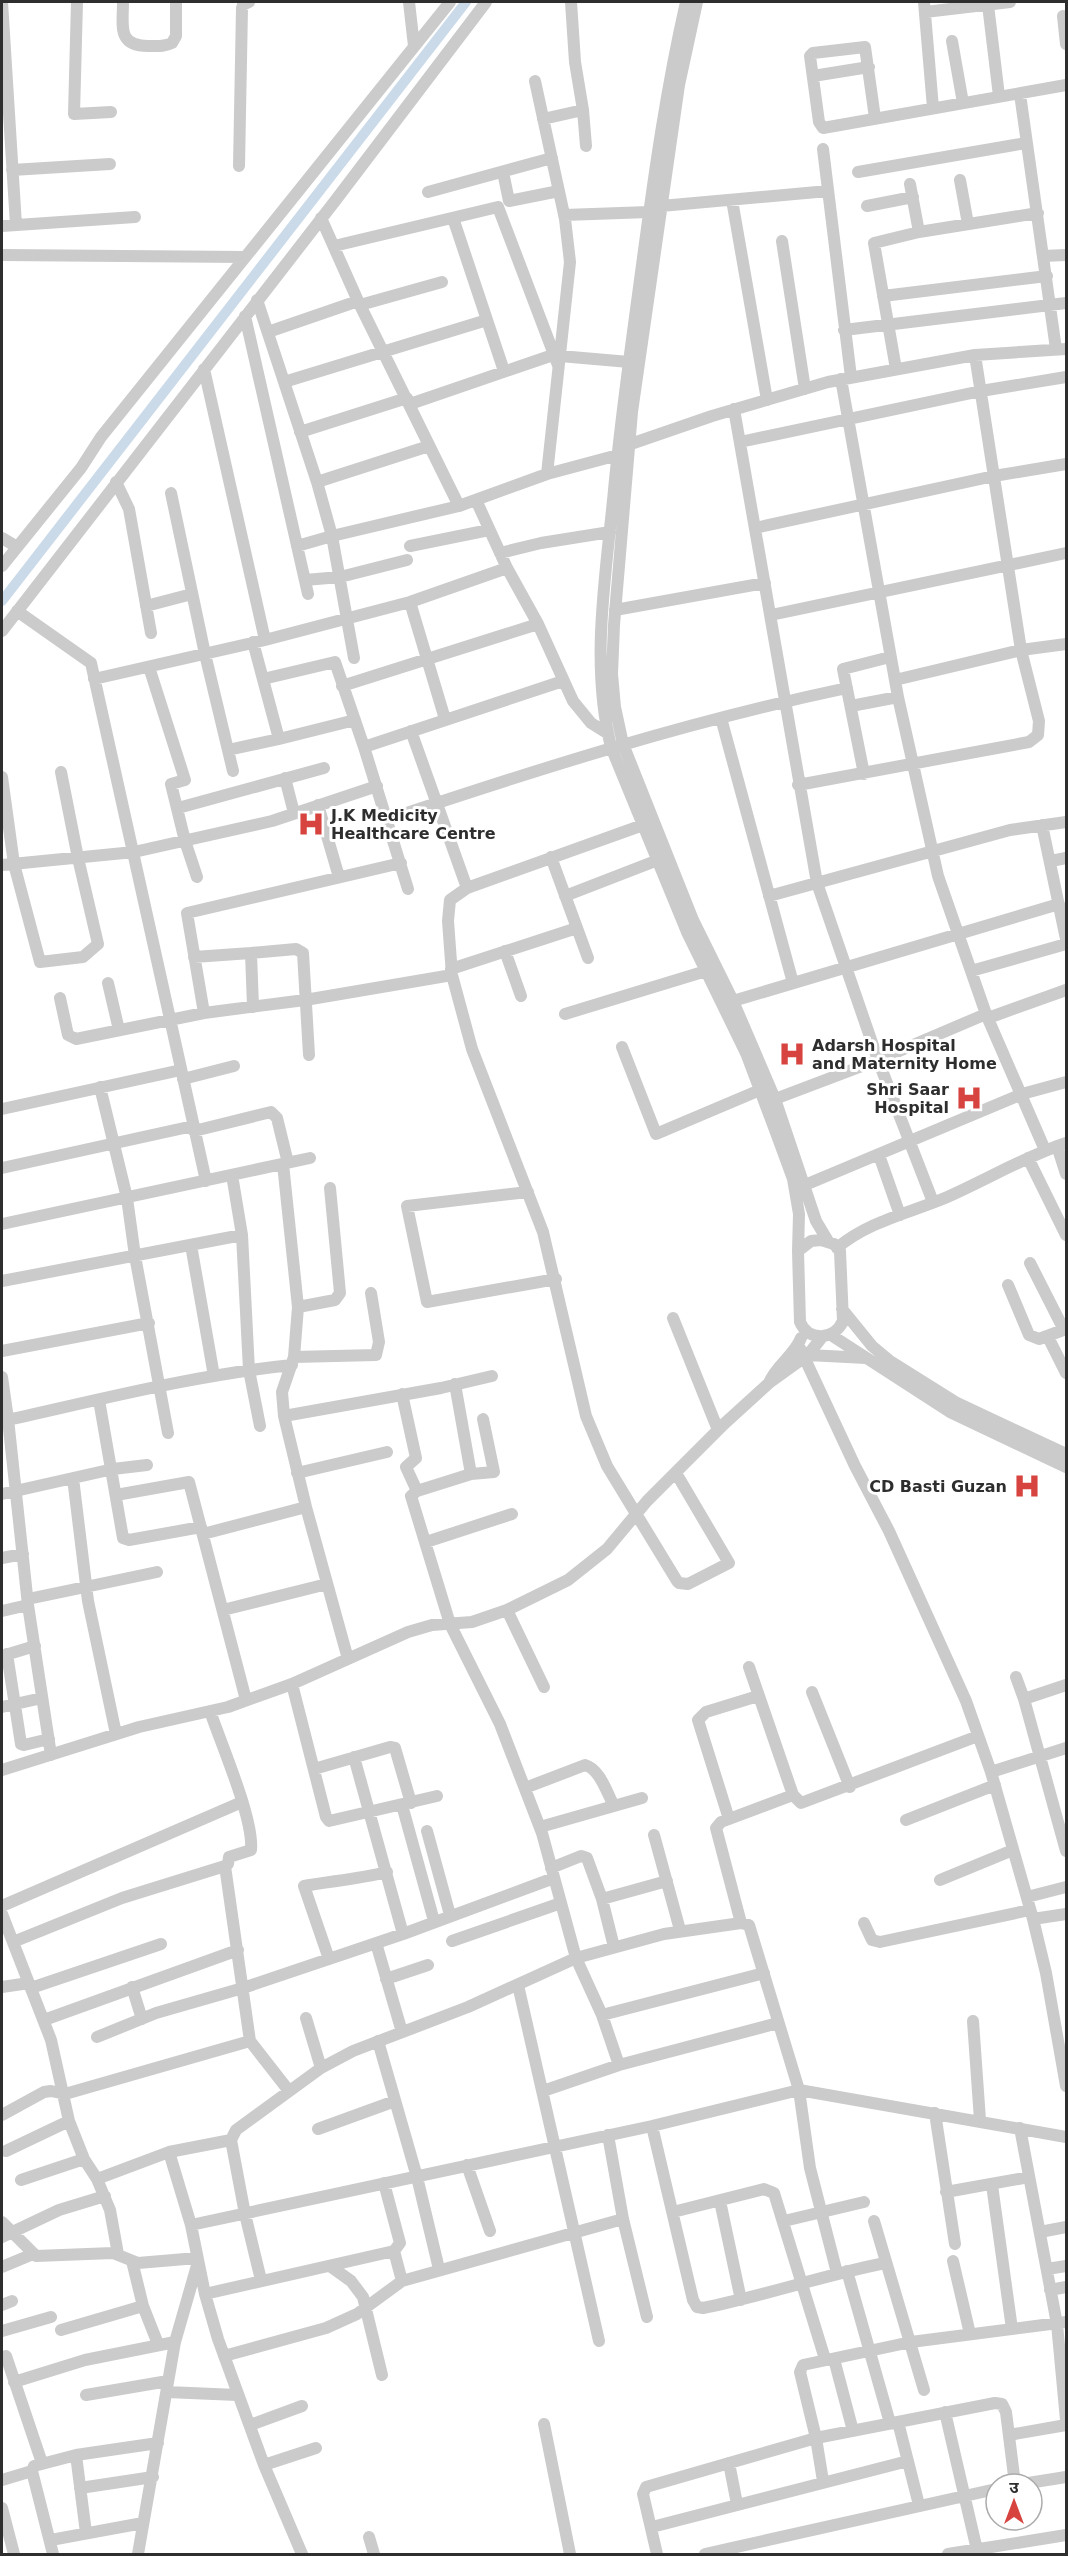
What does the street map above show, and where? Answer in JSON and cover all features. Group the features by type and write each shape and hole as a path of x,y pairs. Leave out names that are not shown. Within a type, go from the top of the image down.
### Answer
{"street":[{"path":"2,2 4,87 16,225"},
{"path":"77,2 74,114 111,112"},
{"path":"123,2 124,36 136,46 161,46 172,43 176,36 176,2"},
{"path":"239,166 242,8 243,4 249,2"},
{"path":"409,2 414,46"},
{"path":"2,566 245,257 450,2"},
{"path":"2,631 486,2"},
{"path":"571,2 575,62 586,146"},
{"path":"607,733 603,717 600,675 603,598 610,532 655,209 668,80 686,2"},
{"path":"697,2 655,209 629,362 622,449 612,674 617,746 643,825 706,971 746,1053 793,1179 799,1214 800,1322 803,1331 798,1344 776,1369 769,1383"},
{"path":"933,108 925,7 1010,2"},
{"path":"988,5 999,96"},
{"path":"1063,16 1066,44"},
{"path":"952,41 963,103"},
{"path":"875,118 865,47 818,51 810,57 819,122 823,128 1066,85"},
{"path":"813,76 869,67"},
{"path":"536,81 564,215 570,262 557,359 547,474"},
{"path":"297,546 459,506 734,409 805,388 846,378 975,356 1061,349 1051,303 1020,94"},
{"path":"543,119 583,110"},
{"path":"858,172 1026,143"},
{"path":"823,148 844,330 849,420 898,698 912,764 933,852 957,934 987,1016 1022,1094 1056,1146 1066,1174"},
{"path":"428,192 552,158"},
{"path":"12,170 110,164"},
{"path":"503,172 509,201 559,191"},
{"path":"960,180 968,224"},
{"path":"910,184 919,232"},
{"path":"564,215 655,209 828,191"},
{"path":"867,206 913,198"},
{"path":"732,200 767,400"},
{"path":"334,246 498,207 557,359"},
{"path":"896,369 874,243 919,232 1038,213"},
{"path":"2,226 135,217"},
{"path":"321,218 359,303 459,506"},
{"path":"453,218 504,371"},
{"path":"782,241 805,388"},
{"path":"2,255 245,257"},
{"path":"1044,256 1066,255"},
{"path":"883,296 1047,276"},
{"path":"267,332 359,303 442,282"},
{"path":"257,300 332,536 354,658"},
{"path":"844,330 1051,303 1066,303"},
{"path":"245,316 308,594"},
{"path":"284,382 382,350 487,320"},
{"path":"798,785 1035,739 1040,729 1021,651 975,356"},
{"path":"300,432 504,371 557,359 629,362"},
{"path":"204,369 259,641 263,679 279,739"},
{"path":"740,442 981,391 1066,377"},
{"path":"734,409 771,615 798,785 817,883 878,1059 933,1202"},
{"path":"316,482 429,446"},
{"path":"755,528 994,476 1066,465"},
{"path":"116,482 129,509 151,633"},
{"path":"171,493 205,654 233,771"},
{"path":"2,1770 116,1734 246,1700 292,1684 408,1632 432,1625 472,1622 507,1610 568,1580 607,1549 637,1513 718,1430 769,1383 806,1357 826,1336 840,1328 843,1322 840,1251 832,1245 816,1221 775,1099 733,1001 693,920 617,746 607,733 586,718 573,702 538,624 507,568 476,500"},
{"path":"410,546 489,531"},
{"path":"500,553 541,543 610,532"},
{"path":"2,538 17,547"},
{"path":"771,615 1066,553"},
{"path":"304,580 340,577 407,560"},
{"path":"94,679 259,641 410,602 507,568"},
{"path":"615,610 765,583"},
{"path":"146,606 192,594"},
{"path":"410,602 445,719"},
{"path":"17,611 91,663 206,1181"},
{"path":"342,686 538,624"},
{"path":"895,680 1021,651 1066,644"},
{"path":"864,774 843,672 845,668 891,657"},
{"path":"263,679 335,662 356,720 408,889"},
{"path":"150,666 185,780 171,784 197,878"},
{"path":"364,747 563,681"},
{"path":"386,820 617,746 785,701 847,688"},
{"path":"851,706 898,698"},
{"path":"721,718 793,983"},
{"path":"228,750 356,720"},
{"path":"411,731 467,888"},
{"path":"178,807 324,768"},
{"path":"2,777 8,865 40,962 83,957 98,944 61,772"},
{"path":"285,778 294,813"},
{"path":"8,865 134,852 294,813 376,786"},
{"path":"318,805 339,877"},
{"path":"770,896 1010,830 1066,822"},
{"path":"643,825 467,888 455,895 448,904 452,972 472,1049 539,1219 556,1279 570,1353 586,1416 607,1466 679,1583 688,1584 729,1563 676,1473"},
{"path":"1042,825 1062,909 1066,939"},
{"path":"551,857 588,958"},
{"path":"1051,861 1066,858"},
{"path":"565,896 658,860"},
{"path":"204,1013 187,913 401,863"},
{"path":"733,1001 957,934 1062,909"},
{"path":"60,998 68,1035 72,1039 204,1013 305,1000 452,972 505,951 577,927"},
{"path":"971,971 1066,944"},
{"path":"194,957 301,950 304,957 309,1055"},
{"path":"505,951 521,996"},
{"path":"251,952 253,1007"},
{"path":"565,1014 706,971"},
{"path":"108,983 118,1030"},
{"path":"775,1099 987,1016 1066,990"},
{"path":"622,1047 656,1134 760,1090"},
{"path":"2,1109 99,1088 234,1066"},
{"path":"805,1185 1022,1094 1066,1082"},
{"path":"99,1088 127,1198 135,1256 168,1433"},
{"path":"2,1168 272,1112 277,1118 286,1163 298,1307 293,1361 282,1392 284,1416 297,1473 348,1659"},
{"path":"798,1251 811,1241 832,1245 1056,1146"},
{"path":"879,1155 900,1215"},
{"path":"2,1224 310,1158"},
{"path":"1028,1158 1066,1235"},
{"path":"232,1176 242,1234 249,1370 261,1426"},
{"path":"298,1307 334,1300 340,1293 330,1188"},
{"path":"528,1192 407,1206 427,1302 556,1279"},
{"path":"2,1281 242,1234"},
{"path":"191,1245 214,1377"},
{"path":"1008,1285 1027,1332 1035,1339 1048,1337 1065,1330 1030,1263"},
{"path":"5,1420 293,1361 376,1355 379,1342 371,1293"},
{"path":"842,1309 872,1346 890,1361 957,1403 1066,1454"},
{"path":"673,1318 718,1430"},
{"path":"2,1351 148,1323"},
{"path":"803,1331 812,1335 826,1336 867,1358 950,1412 1066,1467"},
{"path":"1048,1337 1066,1373"},
{"path":"798,1344 927,1613 966,1701 993,1779 1027,1897 1066,2086"},
{"path":"806,1357 867,1358"},
{"path":"284,1416 492,1376"},
{"path":"2,1377 5,1420 17,1491 28,1602 51,1755"},
{"path":"455,1384 471,1474"},
{"path":"402,1394 416,1458 406,1467 417,1491"},
{"path":"99,1400 113,1469 122,1534 125,1540 202,1530 306,1507"},
{"path":"483,1419 494,1472 471,1474 417,1491 411,1496 450,1623 500,1724 540,1827 576,1958 602,2015 619,2065"},
{"path":"297,1473 387,1452"},
{"path":"2,1494 113,1469 147,1465"},
{"path":"72,1478 87,1588 116,1734"},
{"path":"116,1495 189,1482 246,1700"},
{"path":"426,1542 512,1514"},
{"path":"2,1558 23,1554"},
{"path":"2,1611 28,1602 157,1572"},
{"path":"223,1610 327,1584"},
{"path":"507,1610 544,1687"},
{"path":"35,1646 4,1655 23,1745 49,1739"},
{"path":"749,1667 793,1795 801,1803 850,1787 978,1736"},
{"path":"1016,1677 1040,1756 1062,1813 1066,1851"},
{"path":"292,1684 329,1821 437,1796"},
{"path":"1024,1699 1066,1685"},
{"path":"812,1692 850,1787"},
{"path":"729,1819 698,1720 706,1712 758,1696"},
{"path":"2,1707 42,1698"},
{"path":"7,1935 225,1866 228,1864 229,1857 250,1850 250,1839 242,1802 210,1711"},
{"path":"314,1769 390,1747 395,1748 434,1921"},
{"path":"906,1820 1040,1756 1066,1748"},
{"path":"354,1757 403,1934"},
{"path":"525,1788 585,1765 591,1766 614,1806"},
{"path":"741,1923 716,1832 718,1825 793,1795"},
{"path":"540,1827 642,1798"},
{"path":"2,1906 242,1802"},
{"path":"427,1831 450,1916"},
{"path":"654,1835 680,1930"},
{"path":"940,1880 1013,1850"},
{"path":"97,2037 142,2019 403,1934 553,1873 580,1856 587,1858 602,1899 614,1947"},
{"path":"225,1866 250,2041 289,2091"},
{"path":"329,1959 304,1886 344,1878 360,1879 387,1872"},
{"path":"602,1899 667,1881"},
{"path":"1027,1897 1066,1887"},
{"path":"452,1941 561,1903"},
{"path":"2,1914 7,1935 51,2040 65,2094 69,2121 84,2159 97,2179 110,2210 118,2254"},
{"path":"864,1923 872,1940 880,1942 1031,1914 1066,1914"},
{"path":"261,2280 245,2214 231,2140 236,2130 289,2091 321,2068 378,2041 518,1985 576,1958 680,1930 747,1923 751,1928 799,2090 810,2168 820,2211 908,2461 919,2505"},
{"path":"376,1943 402,2032"},
{"path":"2,1987 30,1986 161,1944"},
{"path":"44,2020 238,1950"},
{"path":"386,1979 429,1965"},
{"path":"602,2015 764,1973"},
{"path":"518,1985 598,2341"},
{"path":"132,1987 142,2019"},
{"path":"306,2018 321,2068"},
{"path":"973,2020 980,2120"},
{"path":"543,2091 619,2065 778,2023"},
{"path":"2,2115 44,2092 65,2094 250,2041"},
{"path":"378,2041 417,2177 439,2269"},
{"path":"192,2225 652,2126 799,2090 980,2120 1066,2137"},
{"path":"318,2129 395,2101"},
{"path":"935,2113 955,2244"},
{"path":"6,2151 69,2121"},
{"path":"652,2126 695,2305 703,2308 741,2300 801,2282 885,2263"},
{"path":"1020,2128 1050,2290 1062,2323 1066,2420"},
{"path":"608,2135 623,2219 647,2318"},
{"path":"97,2179 169,2152 231,2140"},
{"path":"169,2152 192,2225 205,2294 224,2356 264,2464 302,2554"},
{"path":"21,2180 84,2159"},
{"path":"467,2165 490,2231"},
{"path":"946,2193 1029,2177"},
{"path":"205,2294 394,2251 400,2243 384,2183"},
{"path":"992,2185 1012,2329"},
{"path":"674,2212 770,2189 776,2197 801,2282 853,2431"},
{"path":"7,2235 59,2210 105,2196"},
{"path":"720,2201 741,2300"},
{"path":"784,2221 864,2202"},
{"path":"224,2356 326,2328 366,2307 402,2281 623,2219"},
{"path":"874,2221 924,2390"},
{"path":"2,2222 7,2235 33,2254 40,2256 118,2254 132,2261 198,2260"},
{"path":"1040,2232 1066,2227"},
{"path":"394,2251 402,2281"},
{"path":"2,2267 33,2254"},
{"path":"138,2554 175,2342 198,2260"},
{"path":"132,2261 143,2306 158,2344"},
{"path":"953,2261 970,2334"},
{"path":"330,2266 358,2289 366,2307 382,2375"},
{"path":"1047,2270 1066,2266"},
{"path":"1050,2290 1066,2287"},
{"path":"61,2330 143,2306"},
{"path":"2,2331 51,2317"},
{"path":"823,2481 800,2369 803,2365 911,2342 1062,2323"},
{"path":"14,2382 85,2360 175,2342"},
{"path":"6,2356 37,2467 53,2554"},
{"path":"86,2395 168,2387 237,2395"},
{"path":"657,2554 643,2494 645,2487 816,2438 998,2402 1004,2407 1014,2472"},
{"path":"250,2425 302,2406"},
{"path":"945,2412 977,2550"},
{"path":"544,2424 570,2554"},
{"path":"1009,2435 1066,2425"},
{"path":"3,2476 76,2455 158,2443"},
{"path":"264,2464 316,2448"},
{"path":"76,2455 86,2533"},
{"path":"652,2527 823,2481 908,2461"},
{"path":"729,2463 737,2504"},
{"path":"80,2488 153,2476"},
{"path":"1044,2480 1066,2477"},
{"path":"705,2554 984,2492"},
{"path":"2,2508 14,2554"},
{"path":"51,2540 143,2523"},
{"path":"948,2554 1066,2535"},
{"path":"369,2537 374,2554"}],"waterway":[{"path":"2,601 466,2"}],"place":[{"name":"J.K Medicity Healthcare Centre","path":"311,824"},
{"name":"Adarsh Hospital and Maternity Home","path":"792,1054"},
{"name":"Shri Saar Hospital","path":"969,1098"},
{"name":"CD Basti Guzan","path":"1027,1486"}]}
